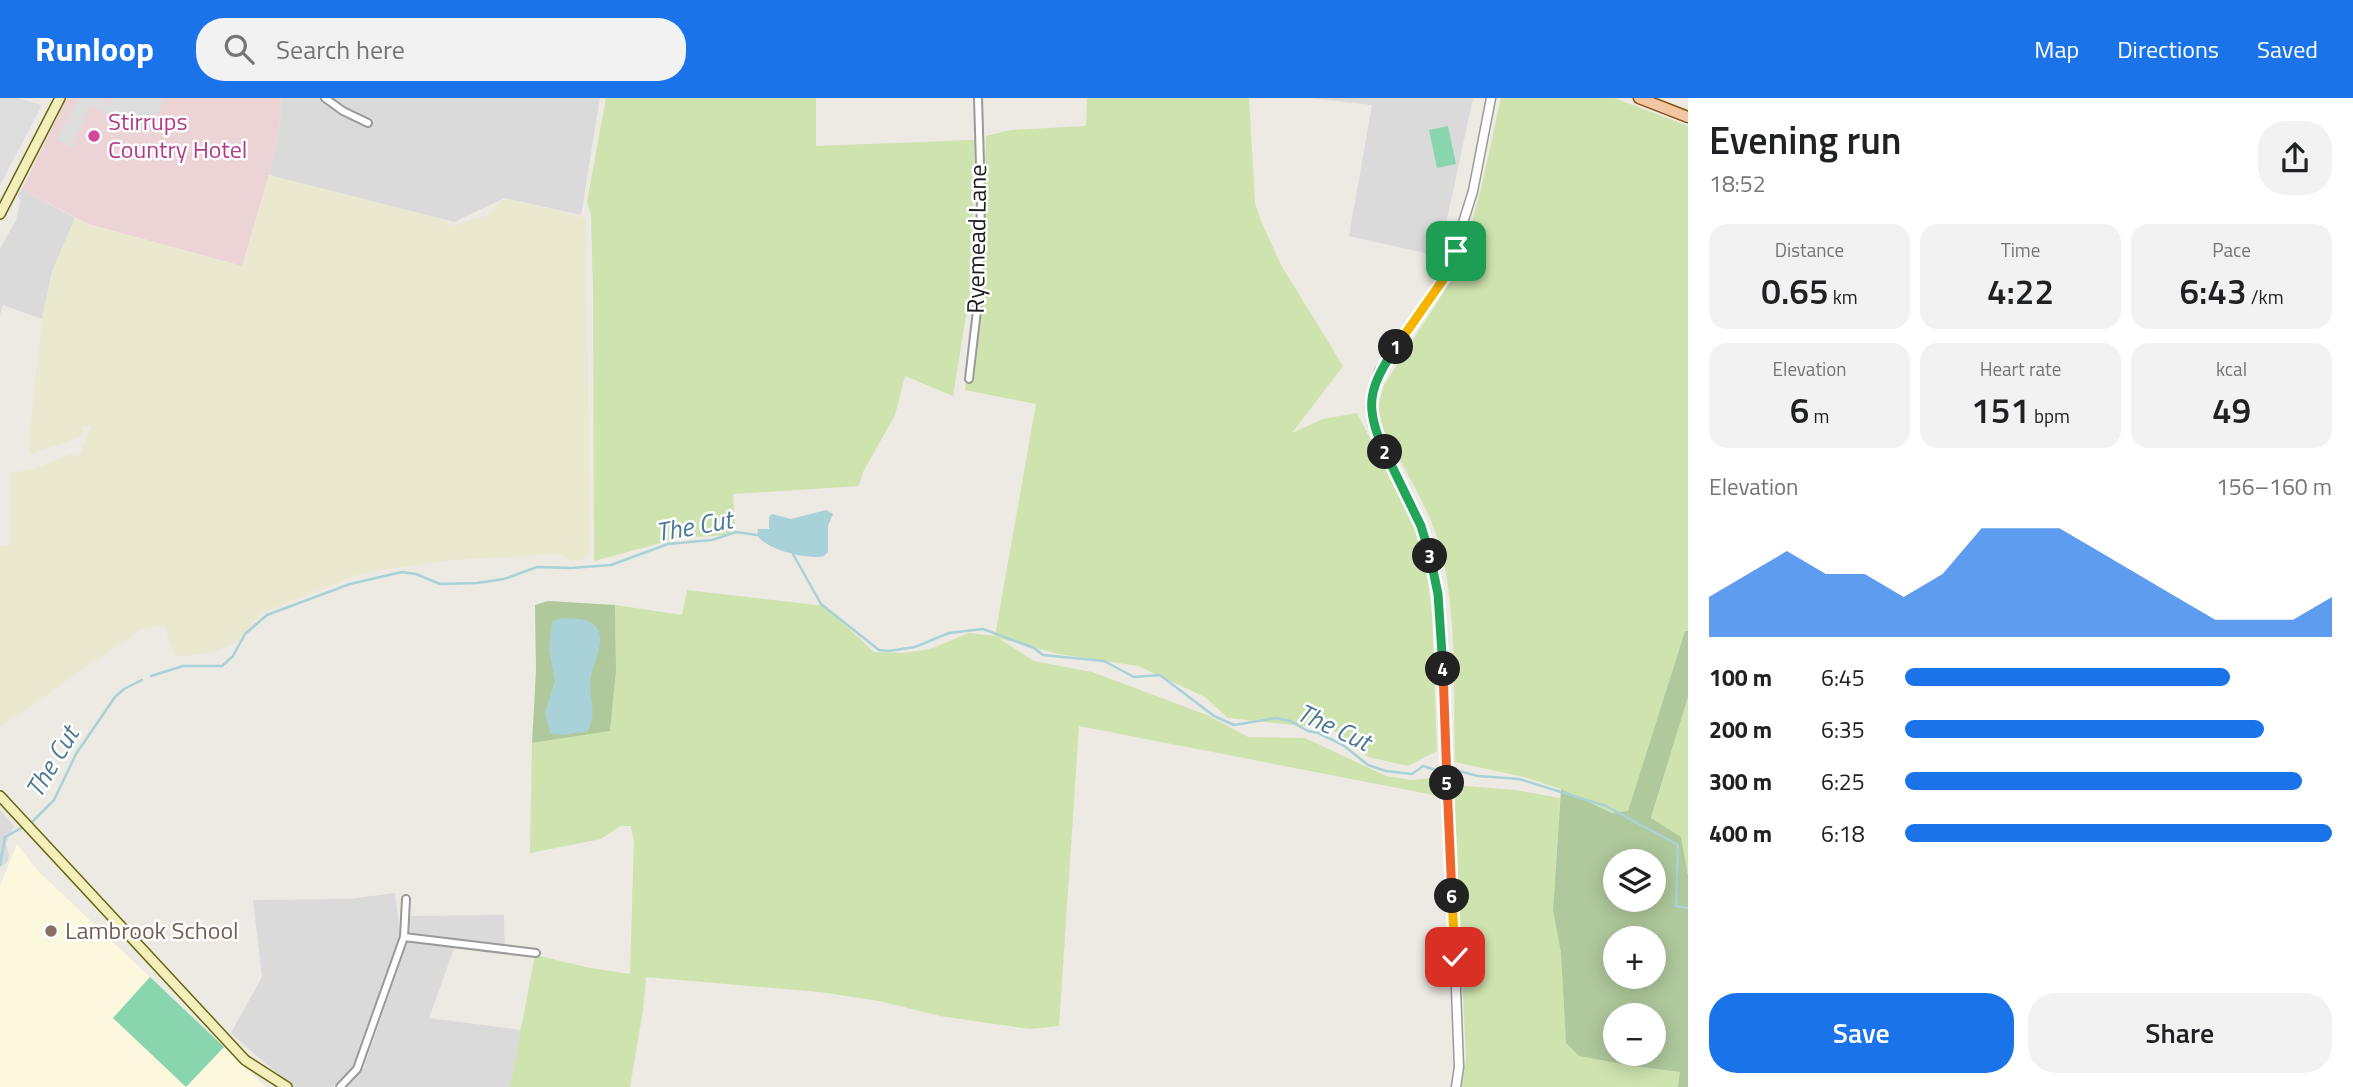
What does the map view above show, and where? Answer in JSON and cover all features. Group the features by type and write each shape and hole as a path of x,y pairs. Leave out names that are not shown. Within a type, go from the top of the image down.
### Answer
{"main road":[{"path":"0,214 61,98"},
{"path":"1639,98 1688,117"},
{"path":"0,796 245,1060 287,1087"}],"street":[{"path":"325,98 368,123"},
{"name":"Ryemead Lane","path":"969,379 979,293 978,98"},
{"path":"1456,1087 1460,1067 1438,594 1421,526 1381,444 1373,425 1370,407 1373,388 1380,371 1447,274 1473,191 1493,100"},
{"path":"340,1087 356,1069 404,937 406,898"},
{"path":"404,937 536,953"}],"shaded area":[{"path":"0,98 17,98 42,105 0,185"},
{"path":"67,98 282,98 279,130 269,175 242,266 88,224 22,189"},
{"path":"79,98 100,98 111,103 114,98 165,98 148,133 90,106 71,148 56,139"},
{"path":"282,98 600,98 581,215 505,198 454,222 269,175 279,130"},
{"path":"1310,98 1473,98 1439,256 1349,236 1372,105"},
{"path":"22,189 75,218 52,272 42,319 3,305 0,315 0,249 16,220 20,202 18,194"},
{"path":"0,811 14,826 6,843 9,856 7,863 0,867"},
{"name":"Lambrook School","path":"17,844 38,871 266,1087 0,1087 0,886"},
{"path":"395,893 400,934 355,1065 332,1087 292,1087 231,1033 262,977 253,900 349,899"},
{"path":"504,915 505,949 456,943 429,1018 521,1030 510,1087 343,1087 364,1067 409,938 403,916"}],"green space":[{"path":"606,98 816,98 816,146 975,140 971,285 953,396 905,376 895,415 863,472 859,486 733,494 735,526 728,535 679,538 594,561 593,286 591,214 587,202"},
{"path":"1087,98 1249,98 1255,203 1261,221 1281,265 1343,366 1292,433 1323,419 1357,413 1408,513 1424,551 1432,615 1437,751 1408,766 1368,757 1329,727 1228,718 1205,697 1138,666 1059,654 998,638 1034,661 1092,672 1207,715 1248,737 1305,738 1386,776 1412,780 1440,777 1439,796 1079,726 1059,1026 1030,1029 940,1016 879,1001 820,992 646,977 630,1087 510,1087 535,955 630,974 634,842 631,826 620,826 601,839 530,853 532,743 610,731 616,672 615,605 682,615 687,590 825,606 874,652 903,653 930,649 969,633 995,636 1036,404 965,390 983,260 986,136 1011,130 1086,126"},
{"path":"1501,98 1614,98 1688,126 1688,631 1685,631 1628,811 1612,813 1561,789 1524,777 1455,762 1452,626 1440,546 1420,497 1375,416 1384,385 1459,268 1481,189"},
{"path":"1448,126 1456,164 1437,168 1429,130"},
{"path":"269,175 445,220 450,226 487,216 505,198 586,218 590,552 582,560 571,561 560,554 452,560 362,573 262,613 237,642 213,652 175,657 164,625 141,629 0,727 0,546 11,544 10,473 34,469 71,454 79,457 91,426 82,426 82,437 30,454 29,439 42,319 52,272 75,218 88,224 242,266"},
{"path":"548,601 615,605 616,672 610,731 532,743 536,671 535,605"},
{"path":"1685,631 1688,631 1688,697 1651,818 1681,837 1688,875 1688,1087 1678,1087 1680,1072 1633,1066 1666,1066 1666,1003 1603,1003 1603,1060 1579,1056 1566,1043 1561,953 1553,910 1561,789 1612,813 1628,811"},
{"path":"1688,697 1688,875 1681,837 1651,819"},
{"path":"1453,785 1515,790 1560,798 1553,910 1561,953 1566,1043 1579,1056 1603,1060 1603,1066 1633,1066 1680,1072 1688,1087 1461,1087 1466,1058"},
{"path":"150,977 224,1047 186,1087 113,1018"}],"water":[{"path":"826,510 833,514 828,526 828,552 824,556 808,557 788,553 769,545 757,535 758,529 769,529 769,517 772,514 791,519"},
{"path":"561,618 580,619 594,624 600,639 591,677 591,724 588,731 563,735 550,734 545,712 555,681 549,650 552,622"}],"waterway":[{"name":"The Cut","path":"151,676 183,666 222,666 233,656 245,634 267,615 350,584 402,572 416,574 440,584 477,583 504,579 537,567 611,565 668,544 712,540 736,532 757,535"},
{"name":"The Cut","path":"793,554 821,604 879,650 915,647 949,633 983,629 1034,648 1043,655 1104,661 1134,677 1160,675 1214,716 1234,725 1276,718 1290,721 1343,745 1368,765 1386,771 1412,774 1423,766 1439,771"},
{"name":"The Cut","path":"31,823 54,800 76,754 115,697 142,680"},
{"name":"The Cut","path":"1451,769 1478,776 1519,779 1606,806 1678,845 1676,906 1688,908"},
{"name":"The Cut","path":"0,865 5,837 25,826"}],"place":[{"name":"Stirrups Country Hotel","path":"94,136"},
{"name":"Lambrook School","path":"51,931"}],"route":[{"path":"1455,957 1438,594 1421,526 1381,444 1373,425 1370,407 1373,388 1380,371 1447,274 1456,251"}]}
